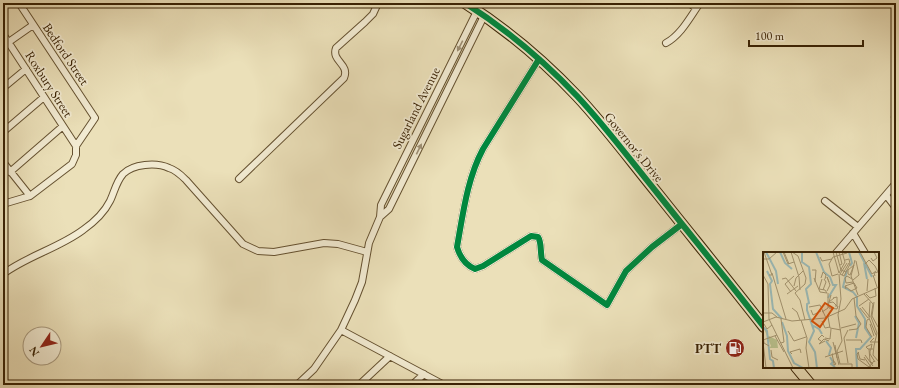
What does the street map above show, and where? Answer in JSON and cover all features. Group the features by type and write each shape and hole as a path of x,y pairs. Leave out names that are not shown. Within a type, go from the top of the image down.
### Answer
{"main road":[{"name":"Governor's Drive","path":"465,3 481,13 539,59 568,87 597,119 763,325"},
{"path":"797,368 811,385"}],"street":[{"name":"Bedford Street","path":"19,3 95,118 76,146"},
{"path":"239,179 344,78 346,69 336,56 336,48 373,14 378,3"},
{"path":"666,43 673,40 680,32 698,6 689,3"},
{"name":"Sugarland Avenue","path":"380,217 389,209 481,13"},
{"name":"Sugarland Avenue","path":"297,385 314,369 341,330 362,282 367,252 372,234 380,217 381,205 392,180 481,13"},
{"path":"6,44 33,25"},
{"name":"Roxbury Street","path":"3,34 6,44 26,69 76,146"},
{"path":"539,59 483,149 473,169 456,248 459,255 468,266 475,269 483,266 531,236 538,237 541,241 540,254 542,260 607,305 626,271 652,247 682,224"},
{"path":"3,88 26,69"},
{"path":"3,132 44,97"},
{"path":"10,172 63,126"},
{"path":"3,204 30,196 72,164 76,155 76,146"},
{"path":"3,162 30,196"},
{"path":"3,274 76,236 89,226 109,202 118,181 124,174 131,169 150,165 164,166 176,171 186,180 240,241 254,250 261,252 274,252 324,243 338,244 367,252"},
{"path":"837,252 896,183"},
{"path":"886,195 896,208"},
{"path":"825,200 858,227"},
{"path":"853,234 864,252"},
{"path":"341,330 444,385"},
{"path":"359,385 390,356"},
{"path":"412,385 424,374"}],"cycle path":[{"path":"465,3 524,46 577,96 618,144 763,326"},
{"path":"539,59 483,149 473,172 466,197 457,247 463,260 475,269 483,266 531,236 538,237 542,260 607,305 626,271 652,247 682,224"}],"place":[{"name":"PTT","path":"735,348"}]}
